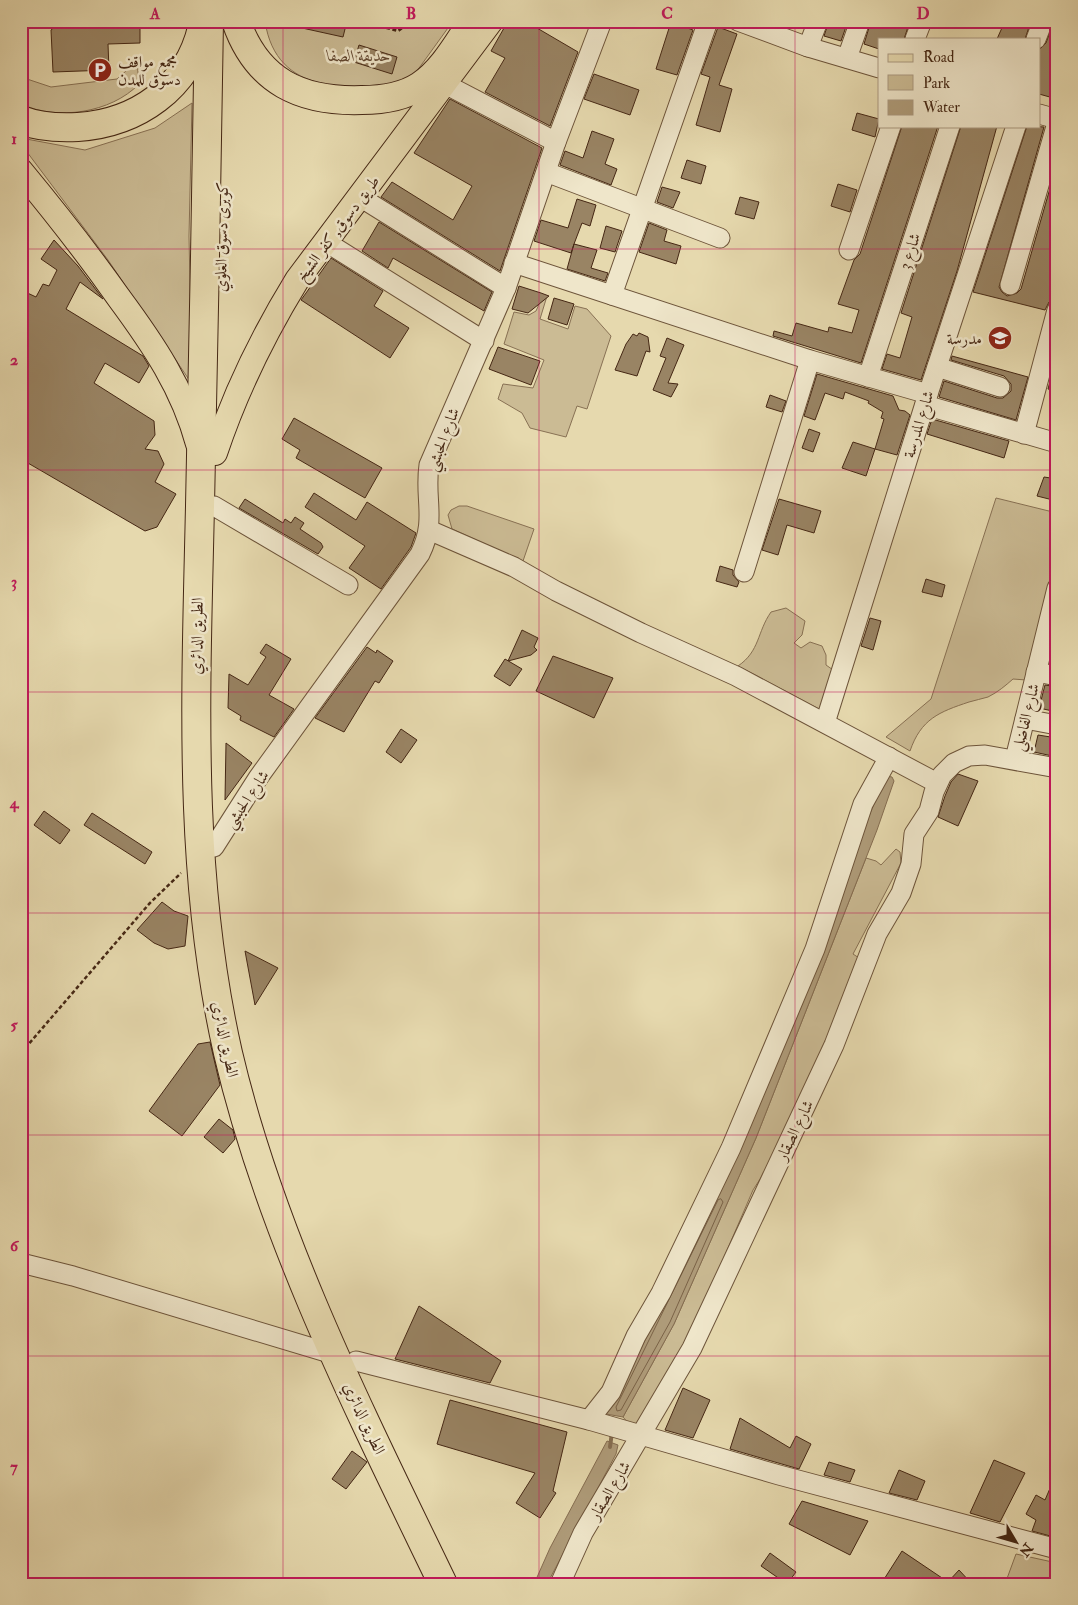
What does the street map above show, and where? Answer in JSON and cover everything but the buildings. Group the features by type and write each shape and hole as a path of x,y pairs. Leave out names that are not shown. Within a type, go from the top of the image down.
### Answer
{"highway":[{"path":"21,120 49,127 72,128 95,126 136,113 163,94 181,75 192,58 203,21"},
{"name":"كوبرى دسوق العلوي","path":"208,453 209,21"},
{"name":"كوبرى دسوق العلوي","path":"208,453 226,21"},
{"path":"236,21 248,50 276,80 300,93 339,101 390,98 421,86 434,75 473,21"},
{"name":"الطريق الدائري","path":"206,852 214,506 208,453"},
{"name":"الطريق الدائري","path":"208,453 195,715 206,852 234,1002 250,1077 272,1152 298,1225 346,1358 443,1584"},
{"name":"الطريق الدائري","path":"346,1358 459,1584"}],"main road":[{"name":"طريق دسوق, كفر الشيخ","path":"208,453 249,363 297,280 491,21"},
{"path":"21,171 106,279 158,352 184,400 208,453"}],"street":[{"name":"شارع الحبشي","path":"206,852 420,554 429,530 427,479 429,465 506,288 556,142 602,21"},
{"path":"612,295 708,21"},
{"path":"738,21 766,26 808,47 878,68"},
{"path":"808,47 818,21"},
{"path":"847,58 860,21"},
{"path":"915,38 922,21"},
{"path":"1036,38 1043,21"},
{"path":"445,84 556,142"},
{"path":"1040,114 1057,119"},
{"path":"1010,285 1057,123"},
{"path":"849,250 890,128"},
{"name":"شارع 3","path":"868,376 949,128"},
{"name":"شارع المدرسة","path":"825,723 936,367 1015,128"},
{"path":"546,172 720,238"},
{"path":"360,197 506,288"},
{"path":"326,242 484,341"},
{"path":"514,263 810,360 868,376 1024,434 1057,443"},
{"path":"1024,434 1057,310"},
{"path":"744,572 810,360"},
{"path":"936,367 1000,387"},
{"path":"214,506 348,585"},
{"path":"429,530 514,567 556,591 736,676 937,783"},
{"name":"شارع الفاضلي","path":"1015,759 1036,672 1052,624 1057,588"},
{"path":"1036,672 1057,676"},
{"path":"1025,719 1057,725"},
{"name":"شارع الصقار","path":"560,1584 583,1533 639,1434 692,1348 834,1045 877,934 901,893 910,864 914,834 929,812 937,783 954,763 969,756 985,755 1015,759 1057,768"},
{"path":"594,1421 611,1392 636,1336 661,1293 731,1148 815,949 863,804 889,757"},
{"path":"21,1263 73,1276 346,1358 594,1421 779,1475 1057,1549"}],"path":[{"path":"362,21 398,31 412,21"},
{"path":"379,26 380,21"},
{"path":"21,1053 149,904 206,852"}],"green space":[{"name":"حديقة الصفا","path":"265,21 453,21 409,82 364,87 320,83 300,76 284,64 272,46"},
{"path":"137,61 139,84 114,102 99,108 67,113 35,109 21,104 21,77 51,87 117,79"},
{"path":"192,103 189,236 192,384 108,260 21,144 21,138 85,150 155,128"},
{"path":"543,295 547,296 540,319 568,329 575,306 587,309 611,336 587,409 577,406 566,437 530,428 522,413 498,399 503,384 533,388 544,360 504,344 514,312 529,315 536,311"},
{"path":"996,498 1057,513 1057,568 1026,680 1013,679 988,697 971,701 940,713 932,718 920,731 910,751 886,737 931,699"},
{"path":"459,506 467,506 534,529 523,561 452,529 448,515 451,510"},
{"path":"786,608 805,621 802,635 794,643 801,648 810,642 822,646 826,655 826,665 836,672 823,711 738,666 754,648 766,619 771,612"},
{"path":"896,849 900,852 901,863 853,954 859,958 825,1047 764,1173 753,1190 691,1334 637,1427 630,1425 623,1417 674,1324 756,1138 866,858 876,861 881,865"},
{"path":"1016,1554 1057,1563 1057,1584 1005,1584"}],"water":[{"path":"886,776 892,777 894,781 877,830 756,1138 674,1324 623,1417 606,1414 650,1331"},
{"path":"607,1441 618,1445 616,1454 547,1584 534,1584 550,1548"}],"waterway":[{"path":"610,1447 612,1432"}],"place":[{"name":"مجمع مواقف دسوق للمدن","path":"100,70"},
{"name":"مدرسة","path":"1000,338"}]}
